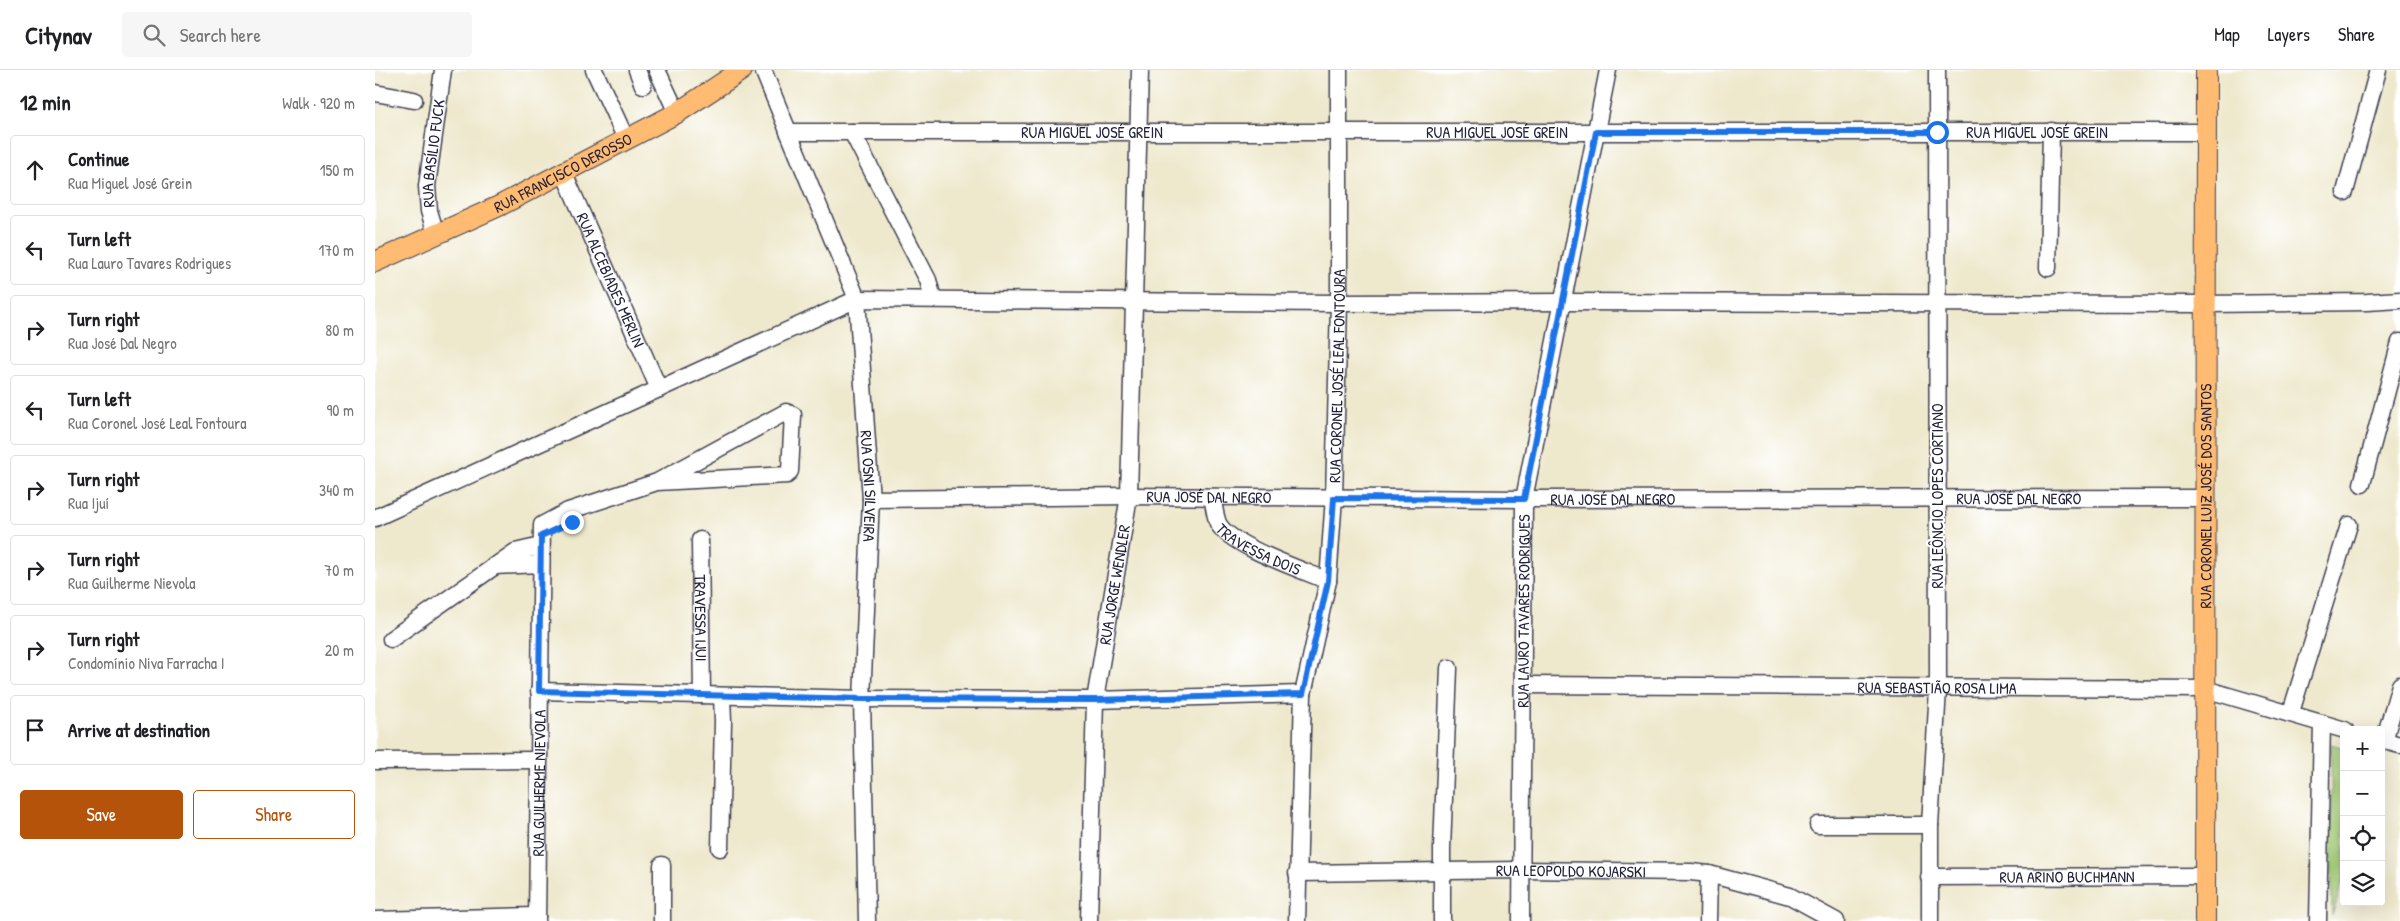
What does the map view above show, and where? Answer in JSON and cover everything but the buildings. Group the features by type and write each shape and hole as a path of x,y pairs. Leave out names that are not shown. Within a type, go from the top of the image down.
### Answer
{"main road":[{"name":"RUA FRANCISCO DEROSSO","path":"375,262 499,206 677,113 742,70"},
{"name":"RUA CORONEL LUIZ JOSÉ DOS SANTOS","path":"2205,921 2206,70"}],"street":[{"name":"RUA BASÍLIO FUCK","path":"437,234 429,211 427,186 439,70"},
{"path":"594,70 627,139"},
{"path":"657,70 677,113"},
{"name":"RUA OSNI SILVEIRA","path":"763,70 857,299 871,499 862,699 867,921"},
{"name":"RUA JORGE WENDLER","path":"1089,921 1095,700 1129,496 1140,70"},
{"name":"RUA CORONEL JOSÉ LEAL FONTOURA","path":"1297,921 1303,694 1328,581 1334,498 1339,303 1339,70"},
{"name":"RUA LAURO TAVARES RODRIGUES","path":"1521,921 1524,499 1608,70"},
{"name":"RUA LEÔNCIO LOPES CORTIANO","path":"1929,921 1930,825 1938,689 1937,70"},
{"path":"2345,192 2379,70"},
{"path":"375,93 414,100"},
{"name":"RUA MIGUEL JOSÉ GREIN","path":"788,132 2206,132"},
{"path":"852,132 927,280 933,299"},
{"path":"2048,268 2051,132"},
{"name":"RUA ALCEBIADES MERLIN","path":"563,172 659,389"},
{"path":"375,518 857,299 1339,303 2206,304 2400,300"},
{"path":"2361,484 2400,342"},
{"path":"391,639 494,566 541,536 544,523 568,511 657,482 787,412 793,415 789,471 787,475 657,482"},
{"name":"RUA JOSÉ DAL NEGRO","path":"871,499 1129,496 1524,499 2206,498"},
{"name":"TRAVESSA DOIS","path":"1212,497 1218,524 1228,535 1249,547 1328,581"},
{"path":"2291,712 2349,525"},
{"name":"RUA GUILHERME NIEVOLA","path":"537,918 541,536"},
{"name":"TRAVESSA IJUI","path":"700,540 702,695"},
{"path":"494,566 541,564"},
{"path":"1442,921 1449,668"},
{"name":"RUA SEBASTIÃO ROSA LIMA","path":"1523,684 1938,689 2205,689 2291,712 2340,728"},
{"path":"2388,742 2400,685"},
{"path":"539,691 862,699 1095,700 1303,694"},
{"path":"720,848 722,696"},
{"path":"2319,921 2322,723"},
{"path":"375,761 538,760"},
{"path":"1818,825 1930,825"},
{"path":"662,864 662,921"},
{"name":"RUA LEOPOLDO KOJARSKI","path":"1297,873 1521,870 1691,872 1709,874 1790,896 1836,921"},
{"path":"1709,874 1709,921"},
{"name":"RUA ARINO BUCHMANN","path":"1929,877 2205,876"},
{"path":"375,920 537,918"}],"green space":[{"path":"2331,744 2340,747 2340,891 2332,916"}],"route":[{"path":"572,522 541,536 539,691 862,699 1095,700 1303,694 1328,581 1334,498 1524,499 1596,132 1937,132"}]}
